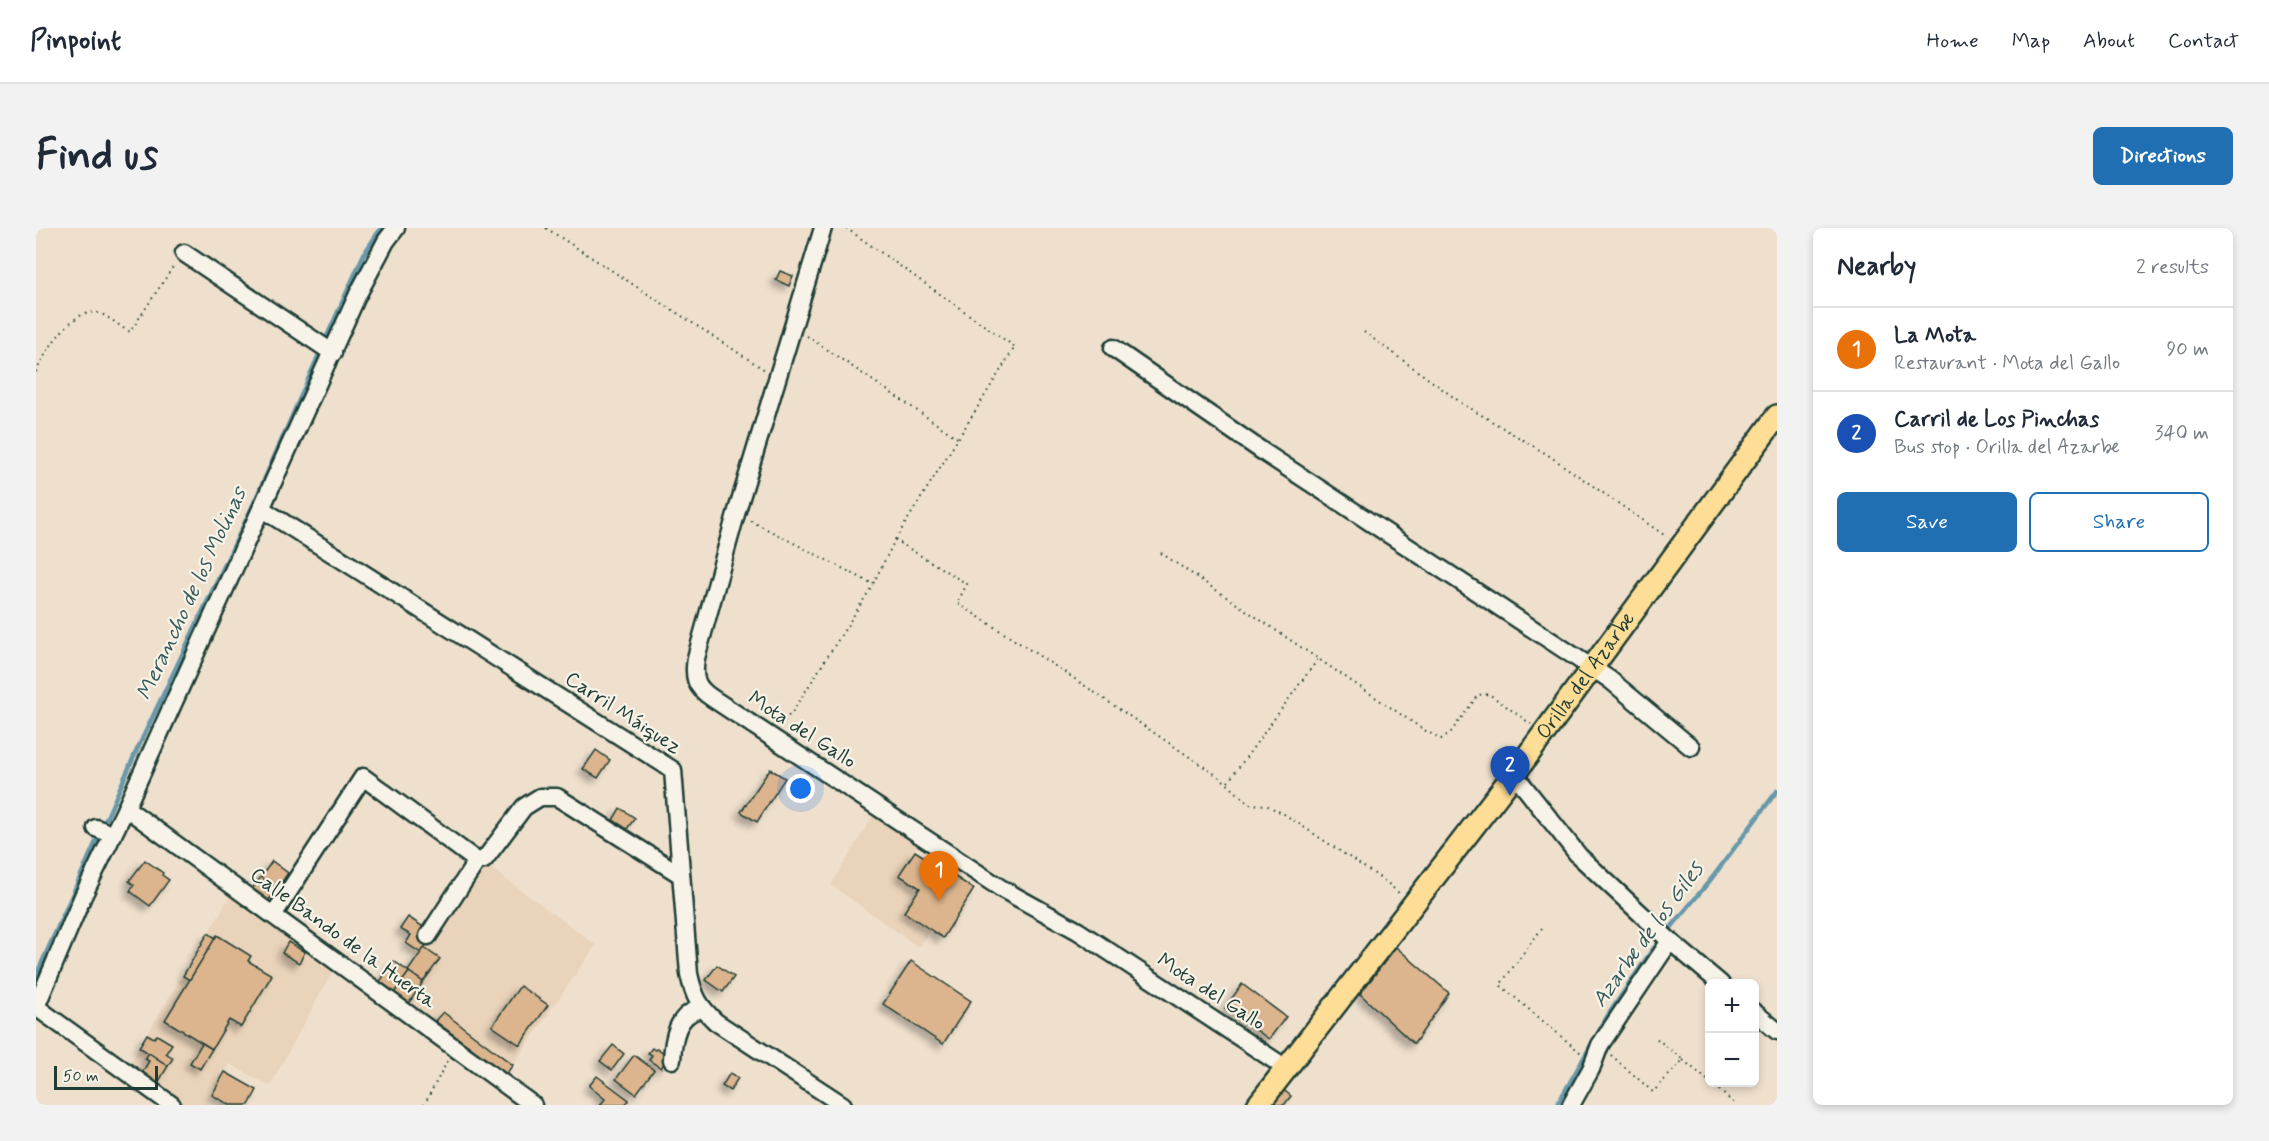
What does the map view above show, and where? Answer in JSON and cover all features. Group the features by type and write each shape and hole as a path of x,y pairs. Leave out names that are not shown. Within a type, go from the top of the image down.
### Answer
{"main road":[{"name":"Orilla del Azarbe","path":"1258,1105 1514,774 1777,416"}],"street":[{"path":"172,1105 36,1007 77,894 105,832 126,808 184,658 231,556 262,509 325,348 396,228"},
{"name":"Mota del Gallo","path":"823,228 736,514 694,672 701,691 1002,889 1078,931 1286,1068"},
{"path":"182,255 325,348"},
{"path":"1113,348 1265,453 1609,679 1691,747"},
{"name":"Carril Máiquez","path":"262,509 673,770 689,974 693,993 701,1009"},
{"path":"1514,774 1579,856 1666,938 1715,979"},
{"path":"274,914 363,777 477,861 484,860 525,807 540,797 557,798 681,875"},
{"name":"Calle Bando de la Huerta","path":"126,808 274,914 532,1105"},
{"path":"428,936 477,861"},
{"path":"1571,1105 1591,1069 1600,1045 1666,938"},
{"path":"672,1060 679,1025 686,1015 693,1010 701,1009 716,1022 843,1105"},
{"path":"1759,1015 1777,1031"}],"path":[{"path":"546,228 765,369 778,373"},
{"path":"769,735 793,711 873,584 895,540 1016,347 846,228"},
{"path":"36,372 70,321 81,314 102,314 130,332 182,255"},
{"path":"794,327 959,439"},
{"path":"1364,332 1463,404 1548,455 1682,546"},
{"path":"736,514 873,584"},
{"path":"895,540 967,584 957,603 1066,673 1227,783 1249,804 1266,805 1284,814 1385,881 1412,904"},
{"path":"1161,553 1441,739 1451,732 1478,695 1489,694 1543,733"},
{"path":"1227,783 1318,659"},
{"path":"1542,928 1500,985 1580,1051"},
{"path":"1656,1038 1705,1078"},
{"path":"1600,1045 1653,1092 1683,1060"},
{"path":"424,1105 448,1059"},
{"path":"1716,1087 1736,1105"}],"shaded area":[{"path":"874,814 919,843 899,875 920,888 904,912 930,931 918,947 831,885"},
{"path":"488,866 596,945 505,1076 409,1003 440,959 424,948 468,881"},
{"path":"231,895 335,967 270,1086 230,1064 206,1105 185,1105 129,1064"}],"building":[{"path":"780,271 793,276 789,286 776,280"},
{"path":"596,750 610,760 598,778 583,769"},
{"path":"770,769 785,778 757,822 741,812"},
{"path":"620,808 635,818 627,829 613,820"},
{"path":"915,851 974,889 943,938 904,912 920,888 899,875"},
{"path":"145,860 169,880 150,906 130,891 134,885 129,881"},
{"path":"272,861 288,873 277,889 261,877"},
{"path":"261,877 277,889 268,901 252,889"},
{"path":"408,917 428,930 430,940 421,953 406,943 411,935 400,929"},
{"path":"208,933 216,938 190,980 183,976"},
{"path":"217,935 251,956 248,961 272,975 241,1027 229,1020 212,1049 165,1020"},
{"path":"288,942 305,952 299,963 282,953"},
{"path":"1396,947 1449,993 1414,1044 1360,994"},
{"path":"424,948 440,959 423,982 408,971"},
{"path":"394,961 409,972 394,994 379,983"},
{"path":"911,961 971,1001 943,1044 883,1004"},
{"path":"717,965 734,977 723,992 706,980"},
{"path":"409,972 423,982 409,1003 394,993"},
{"path":"1242,984 1286,1017 1269,1039 1225,1008"},
{"path":"520,986 548,1005 520,1045 492,1026"},
{"path":"443,1012 513,1065 506,1074 435,1021"},
{"path":"147,1034 154,1038 157,1035 172,1044 166,1053 173,1058 168,1066 139,1047"},
{"path":"202,1043 212,1049 200,1069 190,1063"},
{"path":"613,1045 624,1054 612,1070 600,1061"},
{"path":"652,1048 655,1050 657,1048 669,1057 661,1068 649,1060 652,1055 648,1053"},
{"path":"149,1053 168,1066 158,1083 142,1073 149,1061 145,1059"},
{"path":"634,1055 654,1070 636,1094 616,1079"},
{"path":"225,1072 257,1090 249,1105 230,1105 212,1095"},
{"path":"730,1073 738,1078 730,1091 722,1086"},
{"path":"597,1076 629,1100 625,1105 600,1105 605,1099 589,1086"},
{"path":"1280,1087 1291,1096 1284,1105 1267,1105"}],"waterway":[{"name":"Merancho de los Molinas","path":"324,343 364,254 381,228"},
{"name":"Merancho de los Molinas","path":"36,976 136,752 254,503 321,350"},
{"name":"Azarbe de los Giles","path":"1557,1105 1608,1015 1650,953 1712,878 1777,791"}],"place":[{"name":"Carril de Los Pinchas","path":"1510,796"},
{"name":"La Mota","path":"939,901"}]}
